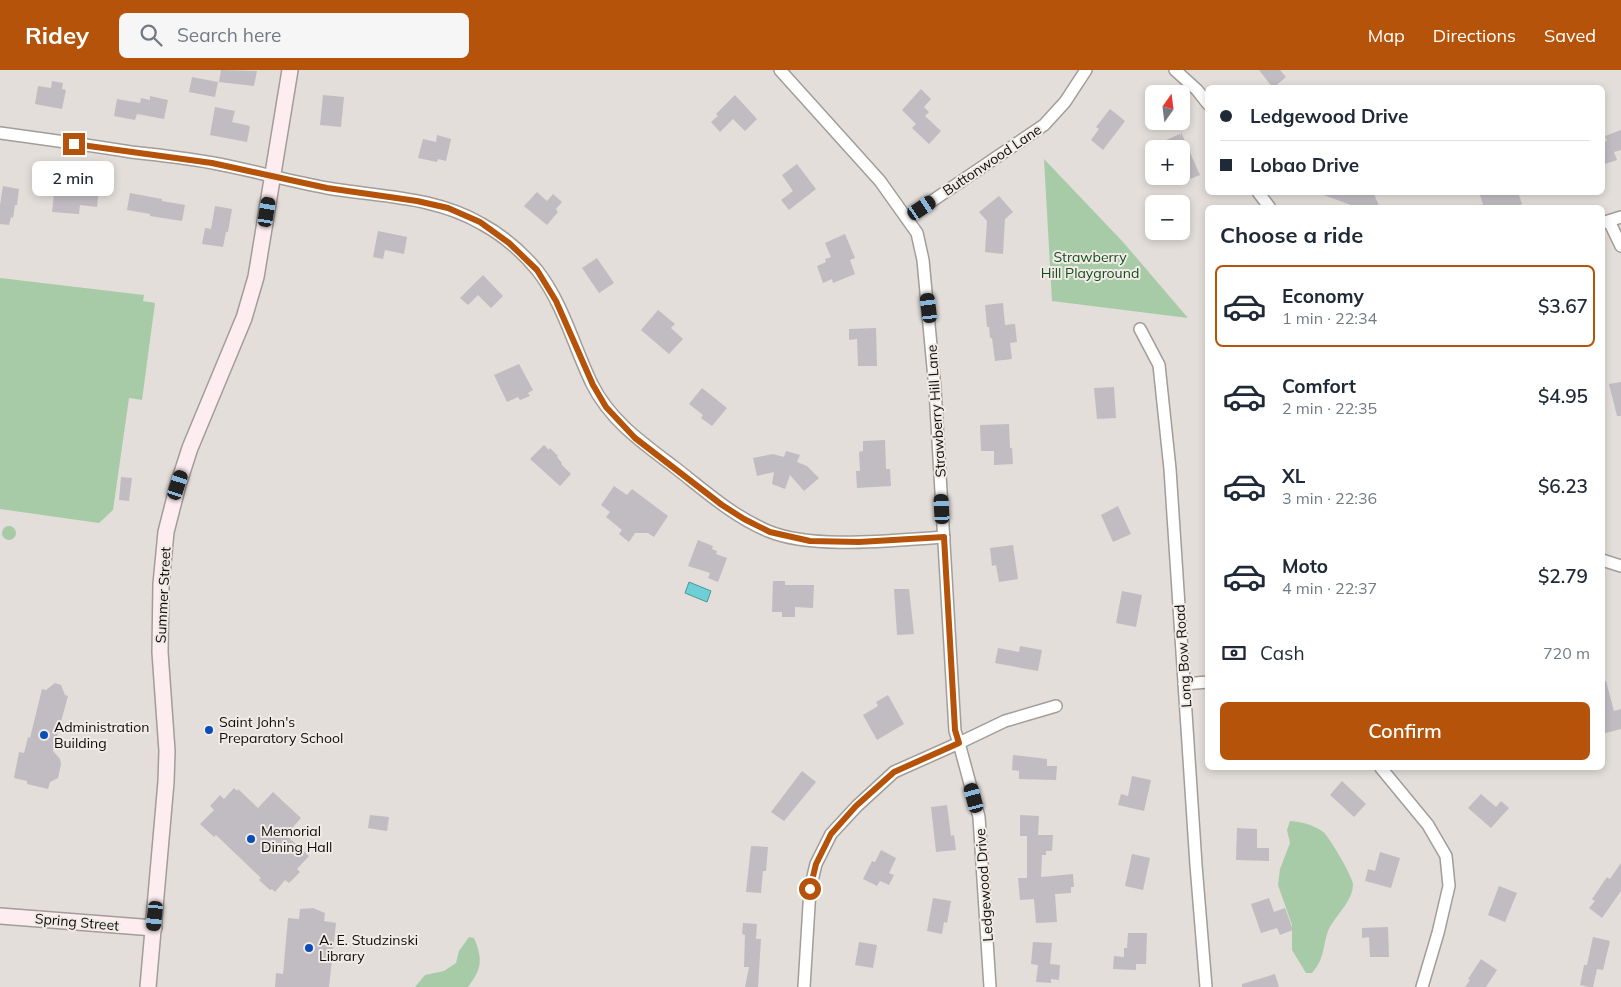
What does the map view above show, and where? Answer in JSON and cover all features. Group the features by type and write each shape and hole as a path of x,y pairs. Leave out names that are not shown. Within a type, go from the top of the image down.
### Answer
{"street":[{"name":"Summer Street","path":"148,987 166,782 167,751 160,643 161,584 166,532 190,448 244,318 256,277 290,70"},
{"name":"Strawberry Hill Lane","path":"780,70 880,182 917,233 923,260 935,390 955,730 959,743"},
{"name":"Buttonwood Lane","path":"907,218 1044,125 1065,102 1086,70"},
{"path":"1174,70 1197,90 1205,100"},
{"path":"0,133 212,163 327,188 417,201 448,208 480,222 499,235 537,270 556,301 593,385 606,407 635,438 722,505 770,532 810,541 859,542 944,537"},
{"path":"1621,217 1606,222 1621,246"},
{"name":"Long Bow Road","path":"1140,329 1159,365 1170,469 1196,865 1206,987"},
{"path":"1605,561 1621,566"},
{"path":"1184,684 1205,682"},
{"path":"804,987 810,889 816,864 831,834 856,806 894,772 1005,721 1056,706"},
{"name":"Ledgewood Drive","path":"959,743 979,817 990,987"},
{"path":"1383,770 1428,825 1446,856 1449,886 1438,933 1422,987"},
{"name":"Spring Street","path":"0,916 154,928"}],"green space":[{"name":"Strawberry Hill Playground","path":"1044,159 1123,242 1188,318 1052,301"},
{"path":"0,278 144,295 143,301 155,303 142,400 129,398 113,510 99,523 0,509"},
{"path":"6,526 12,526 16,533 12,540 6,540 2,536 2,530"},
{"path":"1290,821 1310,825 1325,834 1334,847 1353,884 1347,903 1328,931 1321,958 1312,973 1306,973 1292,950 1292,925 1278,885 1280,869 1290,843 1287,830"},
{"path":"469,937 474,938 479,952 480,964 476,975 468,987 415,987 425,975 444,971 456,963 459,951"}],"water":[{"path":"689,582 711,591 707,602 685,593"}],"building":[{"path":"221,70 257,71 254,86 219,82"},
{"path":"1259,70 1280,70 1286,77 1277,85 1271,85"},
{"path":"192,77 218,82 215,97 189,92"},
{"path":"52,81 63,83 62,89 66,90 62,109 35,104 38,86 51,88"},
{"path":"921,89 931,99 924,107 929,112 925,116 941,131 929,144 912,128 916,124 902,110"},
{"path":"323,95 344,97 341,127 320,125"},
{"path":"735,95 757,119 745,131 733,119 720,132 711,122 718,116 716,114"},
{"path":"150,96 168,100 164,119 137,114 135,120 114,116 117,99 140,103 141,98 150,100"},
{"path":"215,107 235,111 232,122 250,126 247,142 210,135"},
{"path":"1110,109 1125,121 1103,150 1091,140 1099,129 1096,127"},
{"path":"1621,130 1621,150 1614,152 1617,160 1605,164 1605,141 1607,141 1605,136"},
{"path":"1181,132 1185,140 1166,140 1180,134 1181,137"},
{"path":"437,135 451,139 446,161 438,159 437,162 418,158 423,139 436,142"},
{"path":"1190,152 1200,175 1190,179"},
{"path":"797,164 816,189 789,210 781,200 793,191 782,175"},
{"path":"3,186 19,189 17,205 15,205 13,218 11,217 9,225 0,224"},
{"path":"77,186 99,188 97,207 80,205 79,214 52,212 54,194 76,196"},
{"path":"537,192 547,201 553,194 562,202 556,209 558,212 547,225 524,206"},
{"path":"130,193 185,205 182,221 127,210"},
{"path":"1324,195 1374,195 1379,205 1351,205"},
{"path":"1480,195 1519,195 1522,204 1520,205 1483,205"},
{"path":"999,196 1013,212 1005,219 1003,254 985,252 987,221 979,212"},
{"path":"215,206 232,209 223,247 202,244 205,228 211,229"},
{"path":"378,231 407,237 404,254 385,250 383,259 373,257"},
{"path":"845,234 855,258 850,260 855,274 833,283 832,279 823,283 817,266 826,262 825,259 831,257 825,243"},
{"path":"597,258 614,283 599,293 582,268"},
{"path":"483,275 503,296 491,308 478,295 468,305 460,298"},
{"path":"1003,303 1005,325 1015,324 1017,342 1010,343 1012,359 995,361 992,338 990,338 989,327 987,327 985,305"},
{"path":"658,310 675,324 671,328 683,339 669,354 641,330"},
{"path":"876,328 877,366 858,366 857,339 849,340 849,329"},
{"path":"519,364 533,390 528,393 530,396 520,400 518,397 507,402 494,375"},
{"path":"1621,382 1621,416 1617,416 1609,384"},
{"path":"1114,387 1116,418 1097,419 1094,388"},
{"path":"702,388 727,408 712,426 701,418 703,415 689,404"},
{"path":"1009,424 1013,464 994,465 994,451 981,451 980,425"},
{"path":"885,440 886,469 890,469 891,486 857,488 856,471 860,471 859,452 863,451 863,441"},
{"path":"544,445 558,456 561,464 571,474 560,486 530,459"},
{"path":"786,451 800,455 797,462 807,466 819,478 804,491 790,475 785,489 772,484 774,472 757,476 753,458 773,454 784,457"},
{"path":"121,477 132,478 129,501 119,500"},
{"path":"614,486 627,495 632,489 668,516 654,537 648,533 635,533 629,542 619,534 622,530 606,517 610,512 601,505"},
{"path":"1118,506 1131,534 1113,542 1101,515"},
{"path":"698,540 713,546 712,549 717,551 716,554 727,558 718,582 708,578 710,573 688,566"},
{"path":"1013,545 1018,579 999,582 996,565 992,566 990,548"},
{"path":"773,581 785,581 785,585 814,585 813,608 795,607 795,617 782,617 782,612 772,612"},
{"path":"894,589 909,589 914,634 897,635"},
{"path":"1122,591 1142,595 1136,627 1116,623"},
{"path":"1020,646 1042,650 1038,671 995,663 998,648 1019,652"},
{"path":"1605,681 1614,711 1621,709 1621,729 1605,733"},
{"name":"Administration Building","path":"55,683 61,685 65,695 68,696 53,751 60,759 61,764 58,778 50,782 48,789 27,784 27,781 14,778 19,752 24,753 28,737 30,738 42,689 46,690"},
{"path":"888,695 904,724 877,740 863,715 878,706 876,702"},
{"path":"1013,755 1047,759 1047,766 1057,766 1056,780 1019,779 1019,771 1012,770"},
{"path":"802,771 816,782 784,821 771,812"},
{"path":"1132,776 1151,780 1144,811 1118,805 1121,794 1128,796"},
{"path":"1342,781 1366,804 1354,817 1330,795"},
{"name":"Memorial Dining Hall","path":"234,788 237,791 238,789 258,808 273,792 301,818 286,835 309,856 297,869 300,872 289,883 285,880 275,892 259,880 261,878 216,835 214,837 200,824 214,810 210,806 220,795 224,799"},
{"path":"1481,794 1496,807 1501,801 1509,808 1491,828 1468,808"},
{"path":"947,805 951,836 954,835 956,850 936,852 931,807"},
{"path":"370,815 389,817 387,831 368,828"},
{"path":"1020,815 1039,816 1038,835 1053,835 1052,851 1046,851 1046,855 1042,855 1041,877 1073,874 1074,887 1071,887 1071,893 1055,894 1057,922 1036,923 1034,899 1020,900 1018,878 1027,878 1027,836 1020,836"},
{"path":"1237,828 1257,829 1257,848 1269,848 1269,861 1236,860"},
{"path":"751,846 768,847 766,871 763,871 761,893 746,892"},
{"path":"881,850 896,858 889,873 894,875 889,885 880,881 877,886 863,879 872,861 875,862"},
{"path":"1380,852 1400,858 1391,888 1365,881 1368,869 1375,871"},
{"path":"1132,854 1150,858 1143,890 1125,886"},
{"path":"1621,863 1621,891 1602,918 1589,908 1595,901 1592,899 1607,877 1610,879"},
{"path":"1499,886 1517,893 1505,922 1488,915"},
{"path":"933,898 951,901 947,923 944,922 942,934 927,931"},
{"path":"1269,898 1274,912 1285,908 1293,930 1280,935 1277,928 1261,933 1251,904"},
{"name":"A. E. Studzinski Library","path":"313,908 325,913 324,921 336,923 329,987 275,987 276,973 283,974 288,918 299,919 300,909"},
{"path":"743,923 757,924 756,939 761,939 758,987 745,987 749,967 744,967 745,935 742,934"},
{"path":"1388,927 1389,957 1370,957 1369,937 1362,938 1362,928"},
{"path":"1128,933 1147,933 1146,964 1136,964 1136,970 1113,969 1114,956 1124,957"},
{"path":"1593,937 1610,941 1603,970 1597,969 1593,987 1589,987 1580,985 1584,965 1587,965"},
{"path":"859,942 877,945 873,968 855,965"},
{"path":"1033,942 1052,943 1050,964 1060,965 1059,980 1051,979 1051,983 1036,982 1038,965 1031,964"},
{"path":"1481,959 1497,970 1486,987 1465,987 1470,980 1468,979"},
{"path":"1275,974 1279,987 1242,987 1242,984"}],"place":[{"name":"Saint John's Preparatory School","path":"209,730"},
{"name":"Administration Building","path":"44,735"},
{"name":"Memorial Dining Hall","path":"251,839"},
{"name":"A. E. Studzinski Library","path":"309,948"}],"route":[{"path":"74,144 212,163 327,188 417,201 448,208 480,222 509,243 537,270 556,301 593,385 606,407 635,438 722,505 770,532 810,541 859,542 944,537 955,730 959,743 894,772 856,806 831,834 816,864 810,889"}]}
